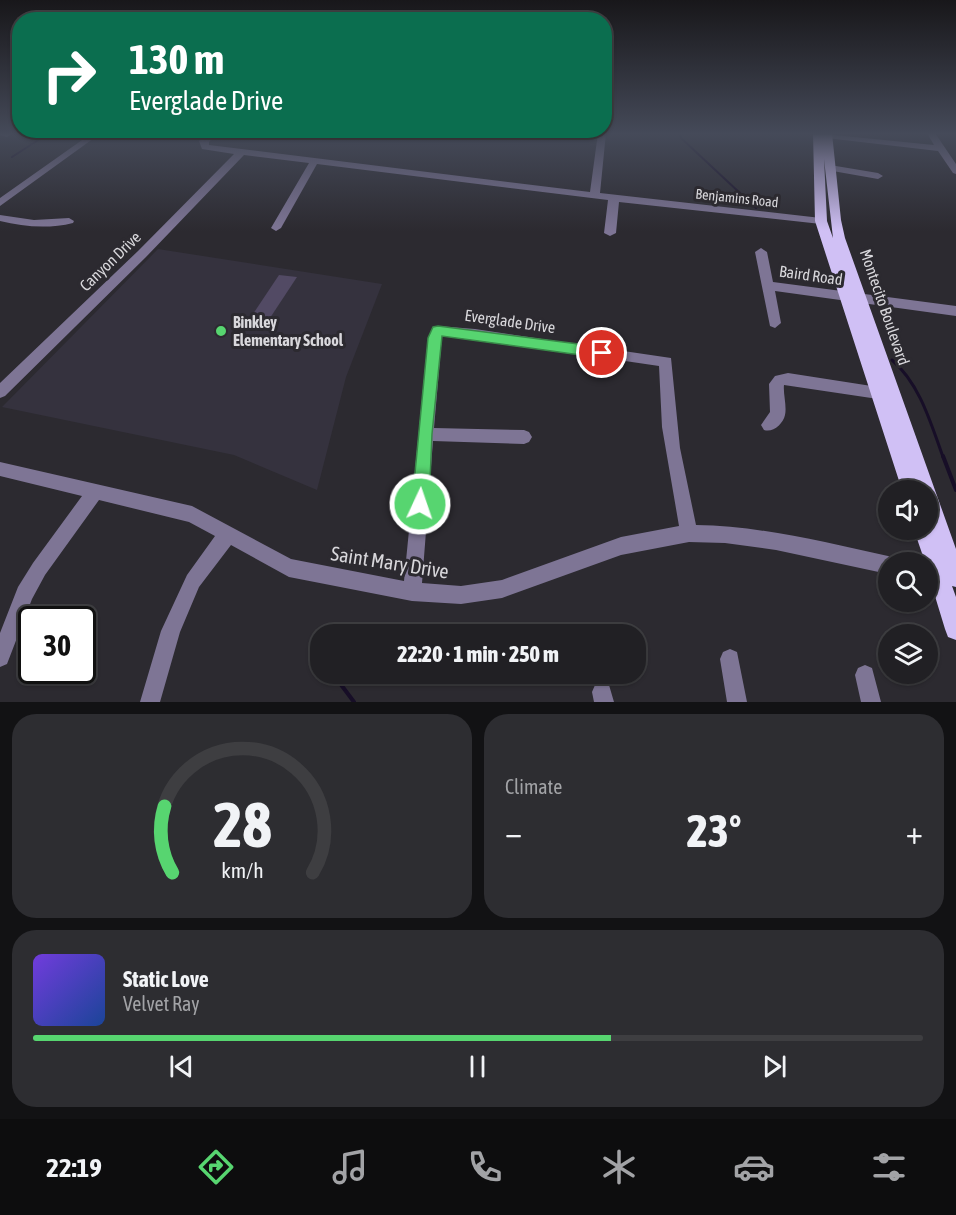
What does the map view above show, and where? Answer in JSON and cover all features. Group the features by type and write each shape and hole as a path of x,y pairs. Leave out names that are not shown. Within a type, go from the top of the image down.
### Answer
{"main road":[{"name":"Montecito Boulevard","path":"822,166 821,221 922,480"},
{"name":"Montecito Boulevard","path":"830,168 837,230 853,298 878,393 908,480"},
{"name":"Montecito Boulevard","path":"928,540 941,575 956,629"},
{"name":"Montecito Boulevard","path":"935,540 941,575"}],"street":[{"path":"0,203 52,166"},
{"name":"Canyon Drive","path":"0,392 142,254 228,166"},
{"path":"276,228 312,166"},
{"name":"Benjamins Road","path":"346,166 821,221"},
{"path":"595,195 598,166"},
{"path":"830,168 878,176"},
{"path":"610,232 614,197"},
{"path":"0,218 42,225 69,221"},
{"path":"761,252 775,323"},
{"name":"Baird Road","path":"769,286 956,311"},
{"name":"Everglade Drive","path":"412,592 425,434 435,338 438,331 666,362 666,400 670,440 689,533"},
{"path":"769,424 778,414 776,384 780,380 788,378 878,393"},
{"path":"425,434 524,437"},
{"name":"Saint Mary Drive","path":"0,470 96,490 192,514 289,568 412,592 462,595 502,589 556,572 621,546 689,533 725,534 776,541 878,563"},
{"path":"0,657 24,594 39,569 96,490"},
{"path":"150,702 171,631 193,581 228,534"},
{"path":"730,659 737,702"},
{"path":"865,675 871,702"}],"shaded area":[{"name":"Binkley Elementary School","path":"158,249 382,284 346,377 317,490 234,455 2,407"},
{"path":"279,275 297,277 268,321 251,317"}],"waterway":[{"path":"711,166 756,208"},
{"path":"892,360 902,370 917,393 943,457"},
{"path":"943,456 956,490"},
{"path":"340,684 354,702"}],"place":[{"name":"Binkley Elementary School","path":"221,331"}],"route":[{"path":"420,504 425,434 435,338 438,331 462,332 602,353"}]}
